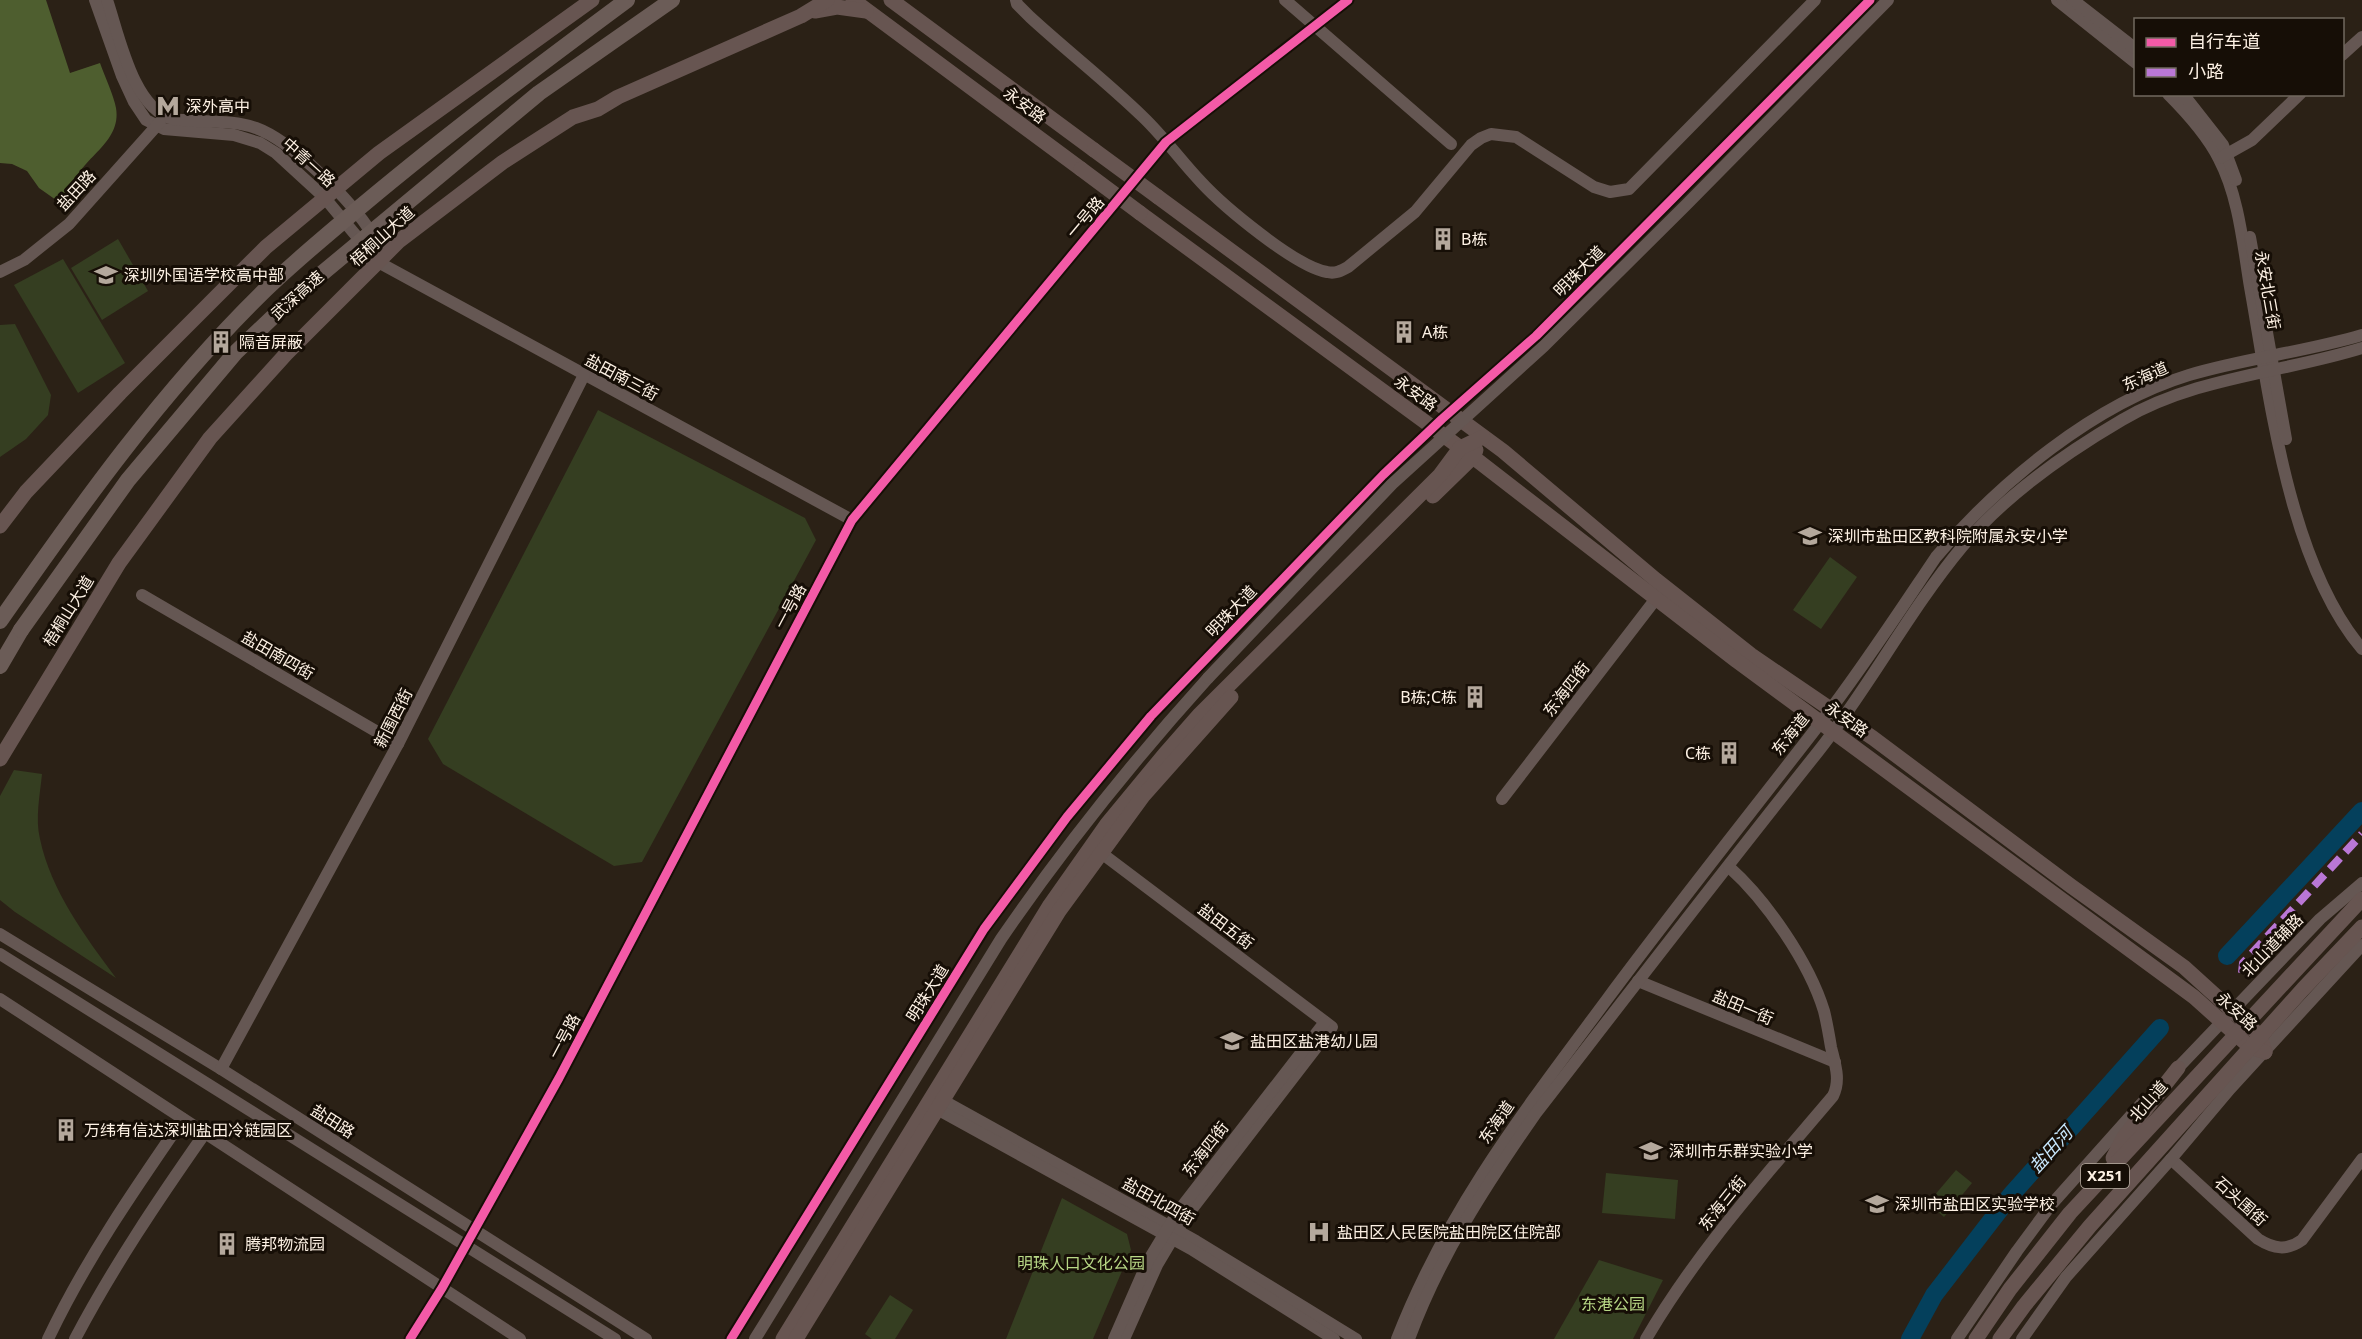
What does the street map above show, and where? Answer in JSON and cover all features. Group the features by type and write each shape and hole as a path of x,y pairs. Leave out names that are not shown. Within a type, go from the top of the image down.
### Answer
{"highway":[{"name":"武深高速","path":"0,621 84,500 151,414 263,292 417,159 627,0"},
{"name":"武深高速","path":"0,666 21,630 128,480 235,353 296,295 539,93 672,0"}],"main road":[{"path":"0,525 26,492 234,277 330,192 379,153 592,0"},
{"name":"梧桐山大道","path":"0,759 118,563 210,438 286,354 399,241 504,162 573,117 598,109 627,93 801,15 827,0"},
{"name":"永安路","path":"853,0 1473,457 1655,600 2194,997 2247,1023 2255,1041 2265,1052"},
{"name":"永安路","path":"893,1 1483,437 1751,655 1873,738 2184,968 2227,1015 2235,1035 2255,1041"},
{"path":"801,15 837,7 871,13"},
{"path":"783,1339 1050,905 1107,824 1200,714 1440,475 1460,448 1483,437"},
{"path":"796,1339 1059,911 1100,852 1143,796 1207,722 1473,457 1483,437"},
{"name":"北山道","path":"1976,1339 2010,1289 2070,1213 2362,899"},
{"name":"X251","path":"2000,1339 2061,1272 2125,1186 2255,1041 2362,927"},
{"path":"2098,1183 2124,1137 2164,1089 2178,1068"}],"street":[{"path":"95,0 134,102 146,120 161,121"},
{"path":"107,0 142,96 161,121"},
{"path":"1016,0 1030,17 1145,118 1222,202 1273,243 1316,270 1329,273 1340,271 1415,212 1472,145 1491,134 1516,136 1594,187 1610,192 1629,189 1815,0"},
{"path":"1285,0 1451,144"},
{"name":"一号路","path":"410,1339 442,1288 559,1078 852,520 1166,142 1348,0"},
{"name":"明珠大道","path":"731,1339 984,929 1067,816 1105,770 1151,716 1383,475 1442,418 1536,336 1870,0"},
{"name":"明珠大道","path":"755,1339 1028,898 1081,826 1161,730 1392,484 1544,346 1888,0"},
{"path":"2057,0 2134,61"},
{"path":"2073,0 2134,48"},
{"path":"2344,54 2362,37"},
{"name":"永安北三街","path":"2170,96 2224,157"},
{"name":"永安北三街","path":"2185,96 2211,129 2224,157 2294,479 2295,508 2309,555 2327,594 2351,636 2362,649"},
{"path":"2224,157 2252,140 2298,96"},
{"name":"中青一路","path":"161,121 173,130 234,135 260,142 330,192 373,236 378,262"},
{"name":"盐田路","path":"0,272 24,260 69,224 161,121"},
{"name":"盐田南三街","path":"378,262 852,520"},
{"name":"东海道","path":"1409,1339 1438,1268 1491,1178 1536,1113 1729,867 1836,714 1963,546 2015,495 2055,464 2122,420 2148,406 2269,363 2362,335"},
{"name":"东海道","path":"2269,363 2362,348"},
{"name":"新围西街","path":"220,1070 398,744 584,375"},
{"name":"盐田南四街","path":"142,595 398,744"},
{"name":"东海四街","path":"1502,799 1655,600"},
{"name":"东海道","path":"1397,1339 1430,1264 1462,1205 1517,1120 1665,921 1827,727"},
{"name":"盐田五街","path":"1100,852 1328,1024"},
{"path":"1729,867 1756,894 1803,962 1823,1011 1834,1062"},
{"name":"北山道辅路","path":"1958,1339 2051,1205 2133,1113 2227,1015 2320,919 2362,883"},
{"name":"盐田路","path":"0,934 646,1339"},
{"path":"2022,1339 2061,1272 2171,1159 2225,1095 2362,945"},
{"path":"0,954 615,1339"},
{"name":"盐田一街","path":"1638,981 1834,1062"},
{"path":"0,999 520,1339"},
{"name":"东海四街","path":"1114,1339 1148,1261 1185,1218 1328,1024"},
{"name":"东海三街","path":"1646,1339 1671,1298 1706,1249 1833,1096 1837,1087 1834,1062"},
{"name":"盐田北四街","path":"940,1104 1171,1232 1356,1339"},
{"path":"48,1339 68,1297 97,1248 183,1119"},
{"path":"75,1339 93,1305 154,1206 205,1133"},
{"name":"石头围街","path":"2171,1159 2258,1239 2269,1246 2281,1248 2293,1246 2302,1240 2362,1159"},
{"name":"东海四街","path":"1124,1339 1171,1232"},
{"name":"盐田北四街","path":"1171,1232 1335,1339"}],"green space":[{"path":"0,0 46,0 70,73 100,63 111,92 116,108 113,131 76,177 72,188 77,201 73,206 66,207 39,188 27,171 12,164 0,163"},
{"path":"118,239 148,291 102,320 71,268"},
{"path":"63,259 125,363 78,393 14,285"},
{"path":"15,324 51,395 48,415 26,439 0,457 0,325"},
{"path":"598,410 805,518 816,540 642,862 614,866 443,764 428,739"},
{"path":"1830,557 1857,577 1821,629 1793,610"},
{"path":"14,770 42,774 38,823 45,858 70,912 116,978 0,900 0,796"},
{"path":"1956,1170 1972,1183 1944,1217 1928,1203"},
{"path":"1606,1173 1678,1180 1675,1219 1602,1213"},
{"name":"明珠人口文化公园","path":"1062,1198 1127,1234 1131,1250 1093,1339 1006,1339"},
{"name":"东港公园","path":"1599,1260 1663,1280 1633,1339 1554,1339"},
{"path":"890,1295 913,1310 895,1339 872,1339 865,1334"}],"waterway":[{"name":"盐田河","path":"2227,956 2362,811"},
{"name":"盐田河","path":"1910,1339 1934,1295 2011,1195 2160,1028"}],"marked path":[{"path":"2242,973 2243,963 2362,834"}],"cycle path":[{"path":"410,1339 442,1288 559,1078 852,520 1166,142 1348,0"},
{"path":"731,1339 984,929 1067,817 1151,716 1383,475 1536,336 1870,0"}],"place":[{"name":"深外高中","path":"168,106"},
{"name":"B栋","path":"1443,239"},
{"name":"深圳外国语学校高中部","path":"106,275"},
{"name":"A栋","path":"1404,332"},
{"name":"隔音屏蔽","path":"221,342"},
{"name":"深圳市盐田区教科院附属永安小学","path":"1810,536"},
{"name":"B栋;C栋","path":"1475,697"},
{"name":"C栋","path":"1729,753"},
{"name":"盐田区盐港幼儿园","path":"1232,1041"},
{"name":"万纬有信达深圳盐田冷链园区","path":"66,1130"},
{"name":"深圳市乐群实验小学","path":"1651,1151"},
{"name":"深圳市盐田区实验学校","path":"1877,1204"},
{"name":"盐田区人民医院盐田院区住院部","path":"1319,1232"},
{"name":"腾邦物流园","path":"227,1244"}]}
